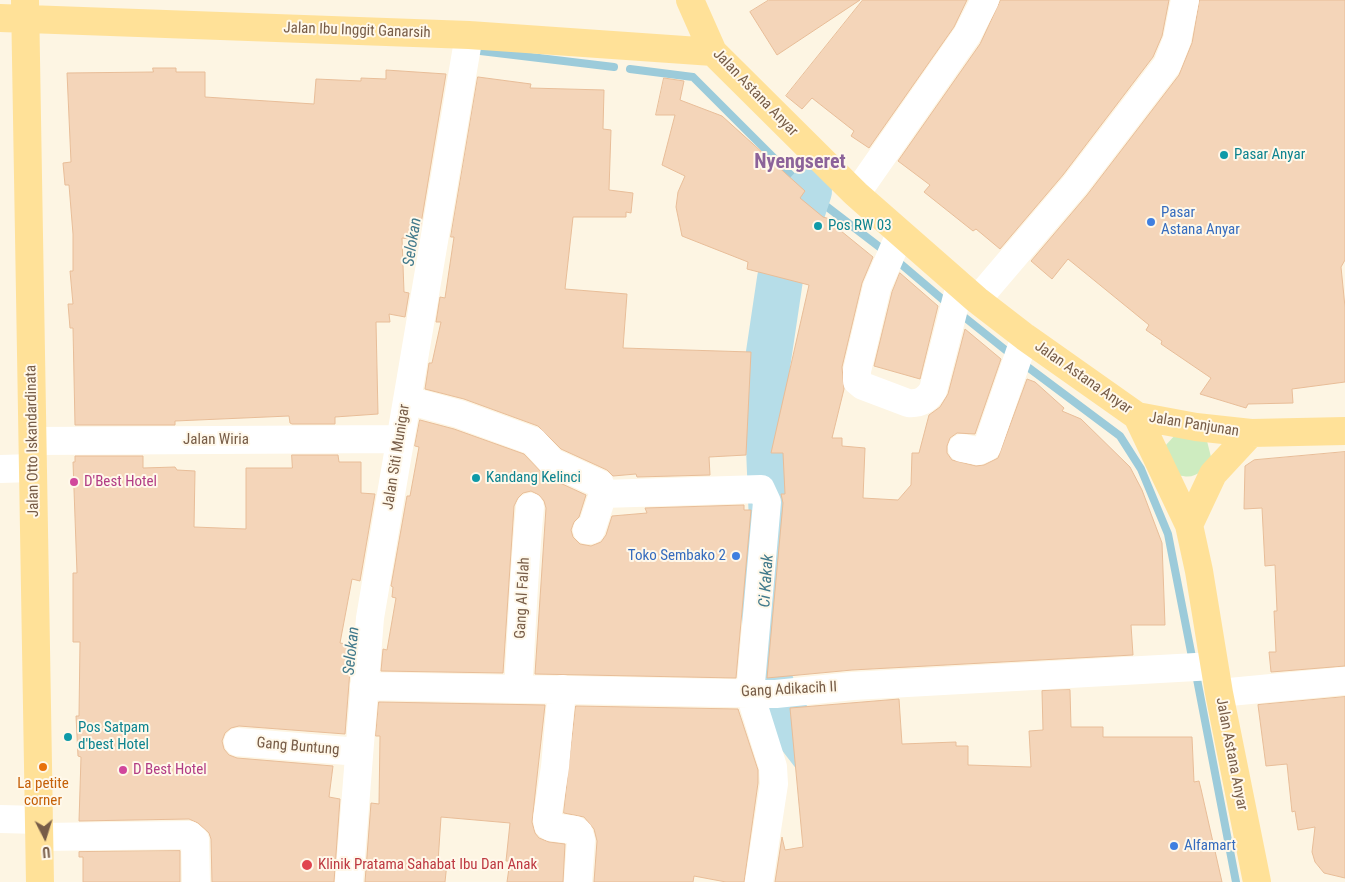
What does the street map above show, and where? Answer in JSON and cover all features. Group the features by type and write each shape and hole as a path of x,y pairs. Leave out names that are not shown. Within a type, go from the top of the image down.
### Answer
{"main road":[{"name":"Jalan Astana Anyar","path":"690,0 713,52 856,194 968,292 1025,337 1137,416 1189,525 1199,571 1219,693 1257,882"},
{"name":"Jalan Ibu Inggit Ganarsih","path":"17,12 469,35 713,52"},
{"name":"Jalan Otto Iskandardinata","path":"17,12 33,441 40,882"},
{"name":"Jalan Panjunan","path":"1137,416 1196,428 1251,433 1345,431"},
{"name":"Jalan Panjunan","path":"1189,525 1213,474 1251,433"}],"street":[{"path":"856,194 967,35 985,0"},
{"path":"900,234 876,287 857,371 857,381 863,386 915,404 928,397 933,390 968,292 1075,185 1167,65 1177,40 1185,0"},
{"name":"Jalan Siti Munigar","path":"349,882 370,618 396,439 407,400 469,35"},
{"path":"962,448 978,451 988,447 1025,337"},
{"path":"407,400 459,414 533,441 552,462 600,484 603,494 591,530 587,530"},
{"name":"Jalan Wiria","path":"33,441 396,439"},
{"path":"0,469 33,468"},
{"path":"603,494 761,489 767,502 763,694 774,784 759,882"},
{"name":"Gang Al Falah","path":"518,689 524,604 523,576 530,507"},
{"name":"Gang Adikacih II","path":"364,686 678,690 763,694 853,686 1214,666"},
{"path":"1219,693 1345,681"},
{"path":"562,689 555,767 547,819 548,825 575,830 579,833 581,840 578,882"},
{"name":"Gang Buntung","path":"238,742 359,752"},
{"path":"0,820 40,829 189,835 195,840 196,882"}],"green space":[{"path":"1177,433 1207,441 1211,457 1198,474 1189,476 1178,475 1165,446"}],"building":[{"path":"769,0 860,0 777,55 750,12"},
{"path":"863,0 967,0 954,27 869,148 851,136 854,131 812,98 802,109 786,96"},
{"path":"1001,0 1169,0 1162,36 1153,57 1063,175 1000,249 976,229 973,231 924,192 930,185 898,161 980,44"},
{"path":"1200,0 1345,0 1345,260 1341,267 1345,307 1345,382 1292,389 1293,403 1248,404 1246,408 1200,394 1211,378 1161,344 1162,341 1146,330 1149,325 1068,259 1052,279 1031,261 1087,195 1179,75 1192,43"},
{"path":"153,68 176,68 176,72 205,72 205,97 314,104 316,79 361,81 361,78 386,79 386,70 446,74 420,230 409,228 409,239 402,238 404,292 409,293 405,317 389,314 390,322 376,322 378,414 335,417 335,424 292,424 290,423 289,416 175,421 175,425 75,425 73,328 70,328 68,304 73,304 70,271 73,271 73,234 69,185 65,185 63,163 71,162 67,73 153,72"},
{"path":"478,77 531,84 530,88 604,90 603,129 611,130 609,190 633,193 631,213 626,212 626,217 573,217 565,289 627,294 623,348 751,352 746,455 709,457 710,475 637,477 636,474 613,476 607,470 561,449 538,426 464,399 425,389 429,363 432,363 441,322 436,322 440,297 445,298 454,237 451,237"},
{"path":"664,78 684,81 680,100 722,116 805,191 800,198 823,217 830,219 830,222 873,257 862,283 842,367 844,389 832,438 842,438 842,446 865,448 863,498 898,500 911,485 912,453 919,453 929,415 940,407 948,394 965,329 1001,359 975,434 957,433 950,438 947,453 952,460 976,466 984,465 998,458 1027,379 1035,382 1064,408 1062,411 1081,419 1130,467 1142,490 1162,543 1165,625 1131,625 1133,655 852,670 767,678 783,503 781,494 785,494 783,453 771,453 809,285 747,269 748,262 682,236 676,207 678,192 685,176 662,165 675,115 656,115"},
{"path":"900,273 938,306 920,379 874,366 892,292"},
{"path":"420,420 454,429 524,454 545,476 586,495 579,517 574,522 571,530 573,537 580,544 591,546 601,542 606,535 612,516 647,513 645,508 744,505 744,510 751,510 736,678 535,674 546,508 544,501 539,495 531,491 523,493 514,506 503,673 381,671 383,649 387,650 396,598 392,597 393,587 391,586 407,496 410,496 419,447 415,446"},
{"path":"1345,452 1345,666 1271,672 1269,652 1276,652 1274,611 1277,611 1275,565 1265,566 1262,508 1244,509 1245,466 1254,460"},
{"path":"292,455 338,455 339,462 361,462 361,493 375,494 360,581 352,579 340,643 352,645 345,734 239,726 231,728 225,733 222,741 224,749 229,755 237,758 333,766 329,797 340,799 334,882 212,882 211,839 209,833 198,823 189,819 79,821 81,757 78,756 76,716 79,716 80,642 73,642 73,573 77,573 73,462 75,462 75,456 143,456 143,468 175,467 177,470 195,471 194,527 246,529 246,468 292,468"},
{"path":"1070,690 1071,727 1103,727 1103,737 1192,737 1194,782 1199,781 1222,882 775,882 782,837 785,850 803,847 790,708 899,699 902,744 956,742 956,746 968,746 968,765 1031,767 1029,731 1043,730 1042,691"},
{"path":"1345,697 1345,878 1324,873 1315,862 1312,852 1315,827 1298,830 1295,811 1292,812 1287,764 1266,766 1258,705"},
{"path":"379,702 545,705 532,822 535,833 539,838 549,842 565,844 563,882 507,882 510,861 506,861 510,823 441,817 438,862 447,863 445,882 365,882 371,803 379,804 380,736 376,736"},
{"path":"576,706 738,709 758,770 758,783 744,882 726,882 694,876 693,882 594,882 597,841 594,829 584,817 564,813"},
{"path":"180,851 180,882 83,882 83,857 79,857 79,852"}],"waterway":[{"name":"Selokan","path":"472,50 614,67"},
{"name":"Selokan","path":"630,69 693,77 809,193 886,252"},
{"name":"Ci Kakak","path":"809,191 780,279 766,373 772,522 765,607 766,670 778,703 793,727 830,775"},
{"path":"895,259 948,304"},
{"path":"958,312 1013,356"},
{"path":"1021,362 1120,436 1141,469 1168,534 1192,657"},
{"path":"1196,674 1236,882"}],"place":[{"name":"Pasar Anyar","path":"1224,155"},
{"name":"Pasar Astana Anyar","path":"1151,222"},
{"name":"Pos RW 03","path":"818,226"},
{"name":"Kandang Kelinci","path":"476,478"},
{"name":"D'Best Hotel","path":"74,482"},
{"name":"Toko Sembako 2","path":"736,556"},
{"name":"Pos Satpam d'best Hotel","path":"68,737"},
{"name":"La petite corner","path":"43,767"},
{"name":"D Best Hotel","path":"123,770"},
{"name":"Alfamart","path":"1174,846"},
{"name":"Klinik Pratama Sahabat Ibu Dan Anak","path":"307,865"}],"district":[{"name":"Nyengseret","path":"800,163"}]}
